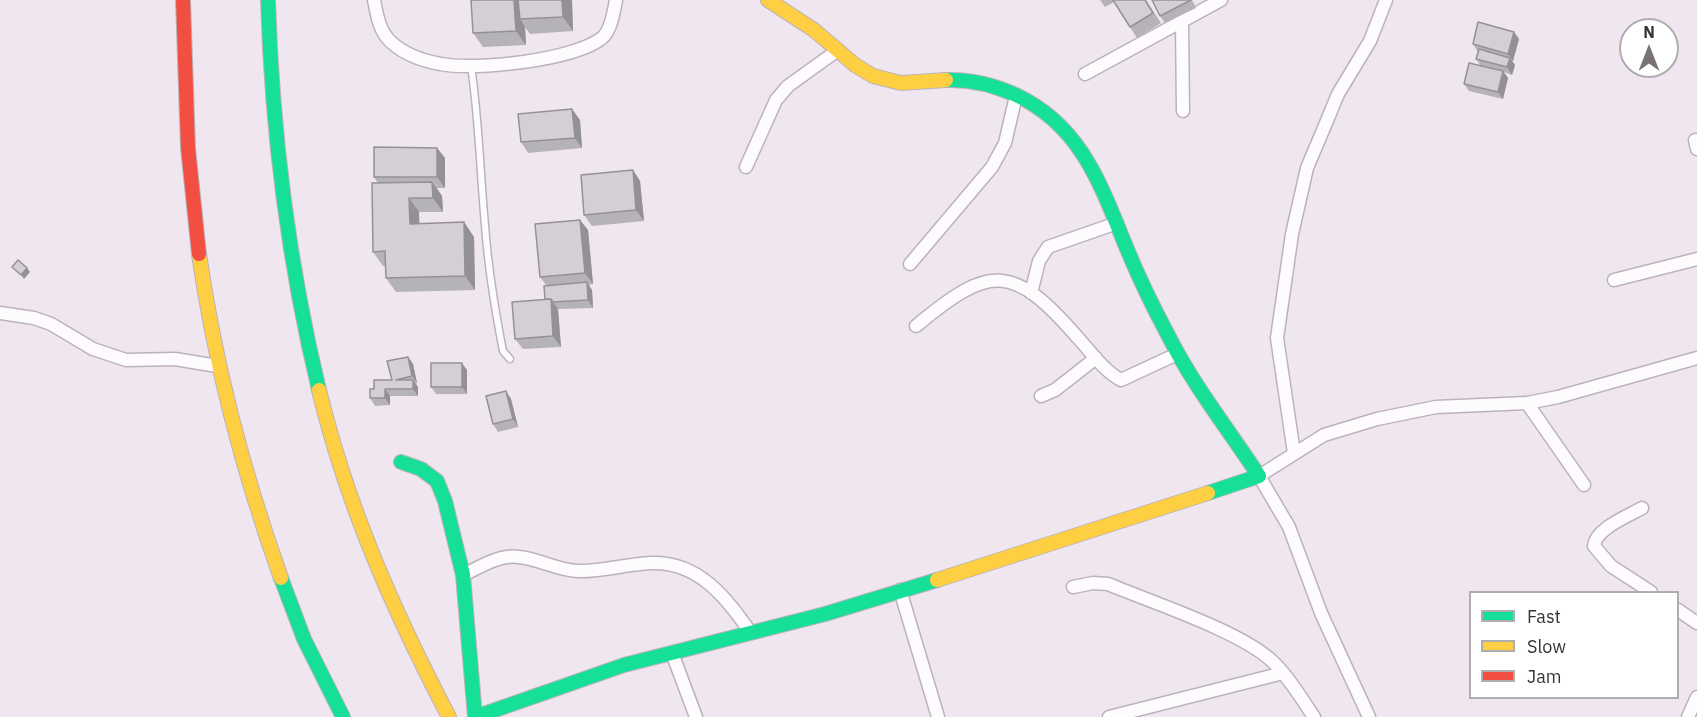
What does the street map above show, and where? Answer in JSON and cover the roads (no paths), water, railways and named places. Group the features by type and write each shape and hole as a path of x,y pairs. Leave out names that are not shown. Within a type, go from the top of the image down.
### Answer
{"main road":[{"path":"183,0 183,86 190,171 199,260 217,366 239,458 267,542 307,647 343,717"},
{"path":"268,0 277,152 286,229 310,358 358,522 418,658 450,717"},
{"path":"401,462 421,469 437,482 463,575 475,717 624,665 825,614 1050,545 1259,476 1177,354 1140,280 1100,179 1081,143 1040,108 979,82 955,80 906,83 884,80 862,71 812,28 768,0"}],"street":[{"path":"374,0 378,22 388,40 403,51 442,65 492,65 576,52 604,37 614,15 616,0"},
{"path":"1085,74 1221,0"},
{"path":"1294,453 1277,338 1292,234 1307,168 1338,94 1370,41 1386,0"},
{"path":"1182,22 1183,111"},
{"path":"746,167 776,100 788,86 838,50"},
{"path":"910,264 992,168 1005,142 1016,96"},
{"path":"1031,293 1039,261 1048,247 1117,223"},
{"path":"1614,280 1697,259"},
{"path":"916,326 948,299 983,281 999,279 1013,283 1031,293 1056,313 1096,358 1121,380 1177,354"},
{"path":"0,313 34,318 51,324 93,349 126,360 175,359 217,366"},
{"path":"1041,396 1054,390 1096,358"},
{"path":"1369,717 1321,613 1289,527 1259,476 1324,435 1387,417 1460,404 1527,403 1558,397 1697,358"},
{"path":"1527,403 1584,485"},
{"path":"1642,508 1600,533 1594,540 1594,546 1611,566 1648,591"},
{"path":"463,575 507,557 519,557 577,571 652,563 671,565 707,580 720,591 751,633"},
{"path":"1073,587 1093,583 1108,584 1213,627 1261,652 1283,673 1314,717"},
{"path":"900,590 938,717"},
{"path":"1679,611 1697,623"},
{"path":"672,653 696,717"},
{"path":"1108,717 1283,673"},
{"path":"1689,717 1697,697"}],"lane":[{"path":"471,65 478,115 484,224 490,278 503,351 510,359"}]}
